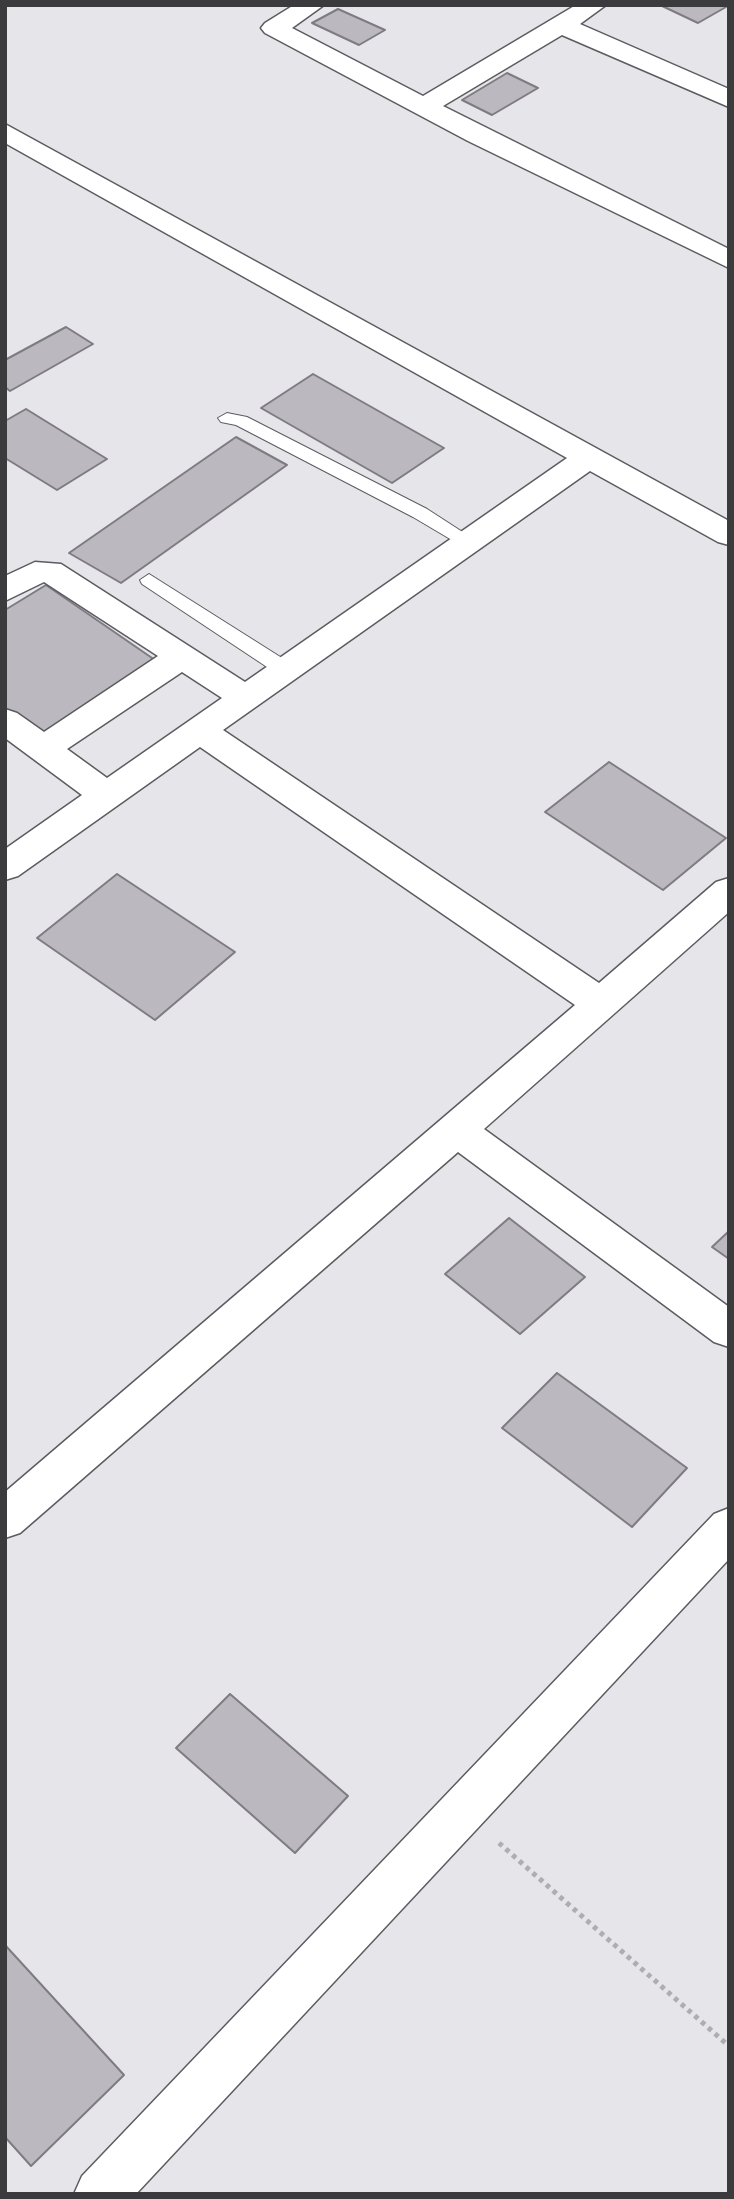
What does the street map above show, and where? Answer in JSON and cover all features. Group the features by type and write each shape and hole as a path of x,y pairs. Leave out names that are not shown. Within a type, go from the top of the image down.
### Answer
{"street":[{"path":"312,5 274,28 423,107 729,260"},
{"path":"423,107 594,5"},
{"path":"561,25 729,99"},
{"path":"5,132 729,535"},
{"path":"5,867 590,456"},
{"path":"5,590 35,572 50,571 246,698"},
{"path":"43,749 182,656"},
{"path":"5,721 107,796"},
{"path":"200,731 600,1003"},
{"path":"5,1519 457,1130 729,891"},
{"path":"457,1130 729,1330"},
{"path":"100,2194 729,1528"}],"lane":[{"path":"228,418 241,421 420,513 469,542"},
{"path":"149,580 286,670"}],"path":[{"path":"462,1810 729,2046"}],"building":[{"path":"660,5 723,5 726,7 698,23"},
{"path":"338,9 385,30 359,45 312,23"},
{"path":"507,73 538,88 492,115 462,100"},
{"path":"66,327 93,344 10,391 5,387 5,360"},
{"path":"313,374 444,448 392,483 261,408"},
{"path":"26,409 107,459 57,490 5,458 5,421"},
{"path":"236,437 287,465 121,583 69,553"},
{"path":"46,585 155,660 41,735 5,709 5,610"},
{"path":"609,762 726,838 663,890 545,812"},
{"path":"117,874 235,952 155,1020 37,938"},
{"path":"509,1218 585,1277 520,1334 445,1274"},
{"path":"729,1231 729,1259 712,1247"},
{"path":"557,1373 687,1468 632,1527 502,1428"},
{"path":"230,1694 348,1796 295,1853 176,1748"},
{"path":"5,1945 124,2075 31,2166 5,2137"}]}
